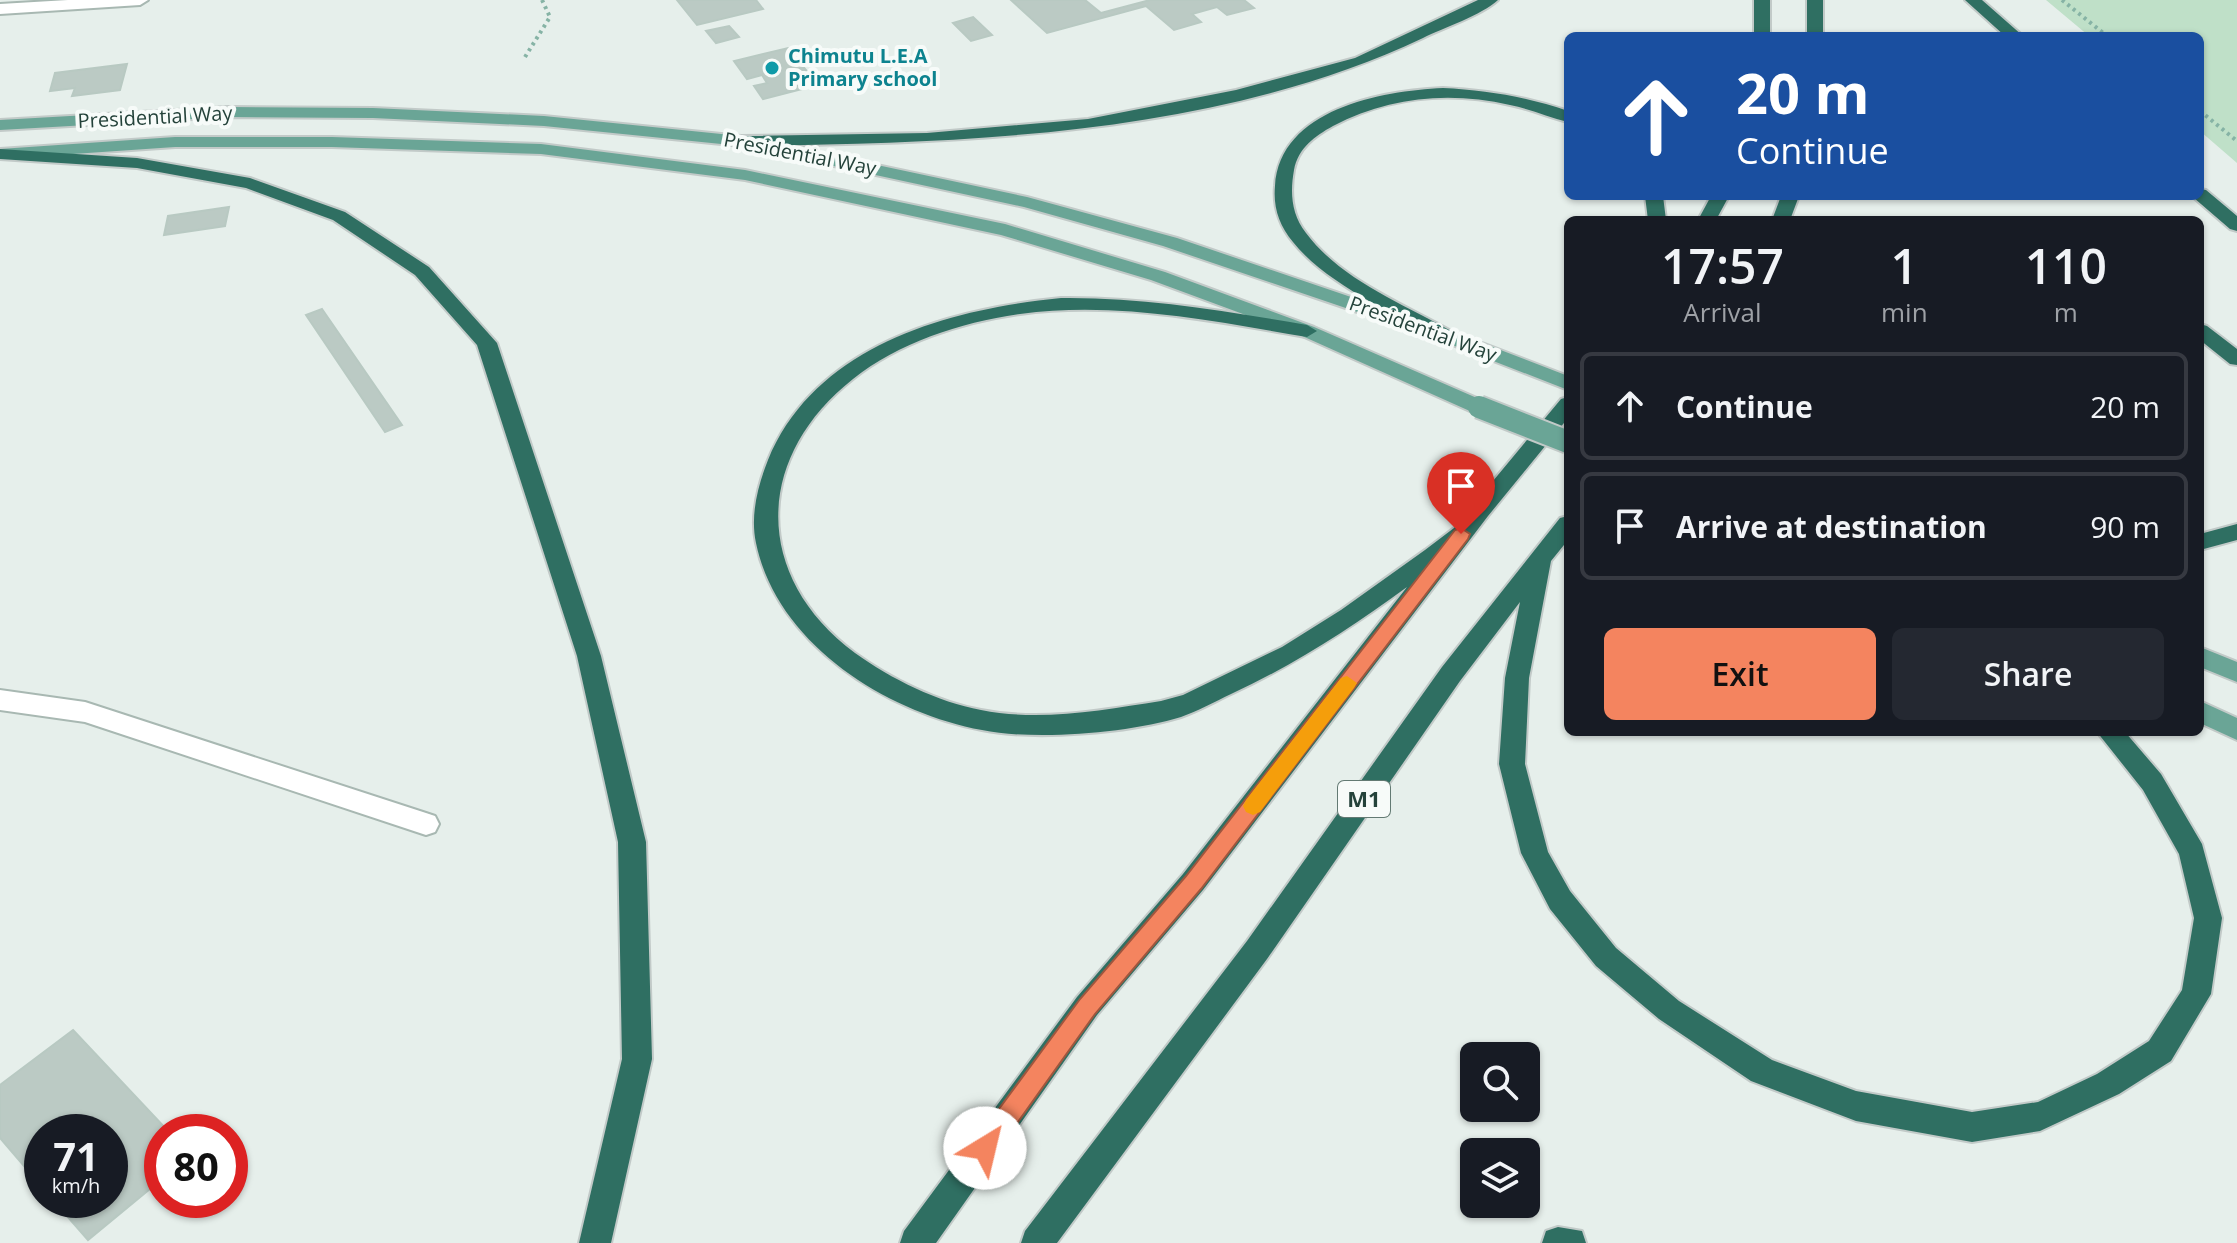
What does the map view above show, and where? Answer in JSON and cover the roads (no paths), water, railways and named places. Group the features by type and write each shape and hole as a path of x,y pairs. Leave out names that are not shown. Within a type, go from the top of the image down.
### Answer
{"highway":[{"path":"741,141 927,138 1103,121 1238,95 1361,61 1490,0"},
{"path":"1762,0 1762,32"},
{"path":"1815,0 1815,32"},
{"path":"1973,0 2010,32"},
{"path":"1444,335 1345,278 1310,248 1287,219 1283,188 1287,159 1304,136 1344,111 1379,100 1430,93 1488,94 1533,103 1564,115"},
{"path":"0,154 137,163 250,183 339,216 422,271 487,343 589,656 632,842 637,1059 595,1243"},
{"path":"2204,197 2237,225"},
{"path":"1307,331 1150,306 1060,304 979,317 922,334 858,364 805,409 778,453 767,496 766,544 790,600 835,654 898,693 983,721 1076,724 1178,708 1281,661 1364,609 1461,534"},
{"path":"2204,333 2237,359"},
{"path":"916,1243 1087,1006 1193,882 1461,534 1564,409"},
{"name":"M1","path":"1037,1243 1257,950 1451,674 1564,529"},
{"path":"2204,541 2237,532"},
{"path":"1540,561 1517,678 1512,764 1535,853 1560,900 1606,957 1669,1010 1762,1071 1856,1106 1972,1127 2040,1116 2108,1084 2160,1051 2196,994 2208,918 2192,852 2152,782 2113,736"},
{"path":"1558,1243 1570,1243"}],"main road":[{"name":"Presidential Way","path":"0,125 228,112 373,113 544,121 741,141 1027,202 1170,242 1444,335 1564,381"},
{"name":"Presidential Way","path":"0,154 175,142 332,142 541,149 745,175 1005,230 1158,276 1307,331 1479,407 1564,440"},
{"path":"2204,658 2237,673"},
{"path":"2204,713 2237,730"}],"street":[{"path":"0,9 140,0"},
{"path":"0,700 85,712 426,824"}],"place":[{"name":"Chimutu L.E.A Primary school","path":"772,68"}]}
